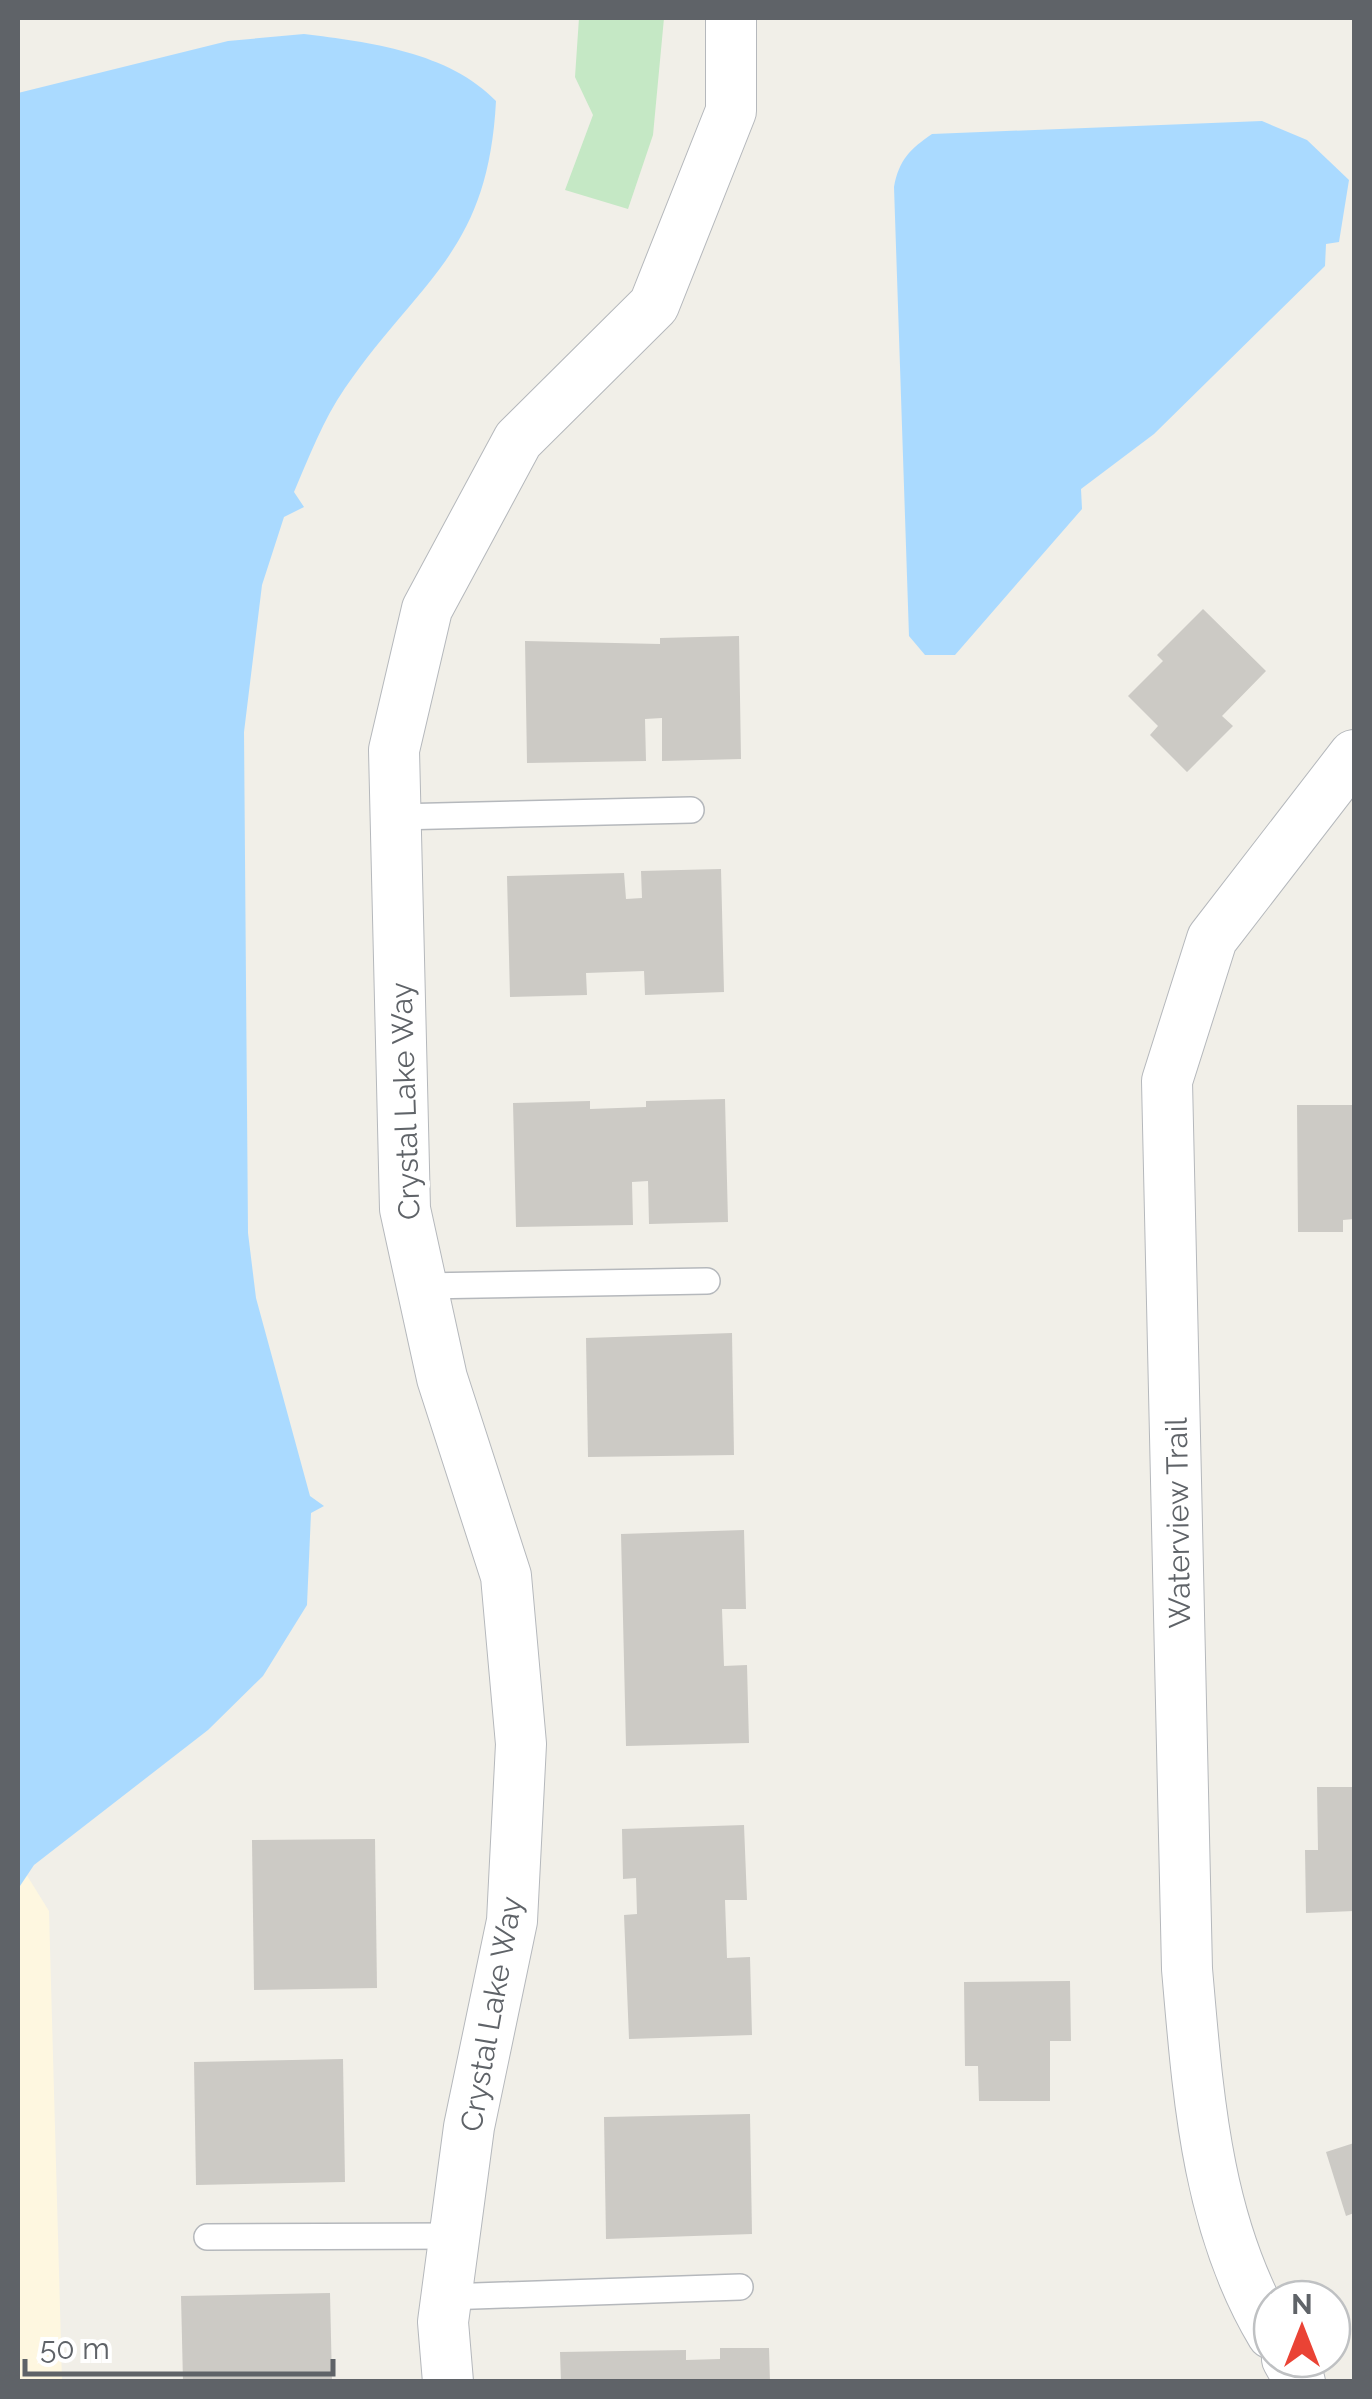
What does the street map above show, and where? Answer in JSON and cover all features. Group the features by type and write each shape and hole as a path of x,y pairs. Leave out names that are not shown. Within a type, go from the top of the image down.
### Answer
{"street":[{"name":"Crystal Lake Way","path":"448,2382 443,2322 469,2128 512,1922 521,1744 506,1576 442,1378 405,1209 394,750 427,609 518,440 654,305 732,111 731,18"},
{"name":"Waterview Trail","path":"1252,2294 1236,2262 1213,2184 1187,1969 1167,1082 1212,938 1354,755"}],"lane":[{"path":"396,818 691,810"},
{"path":"422,1286 707,1281"},
{"path":"207,2237 454,2236"},
{"path":"446,2297 740,2288"}],"shaded area":[{"path":"18,1861 49,1911 62,2381 18,2381"}],"green space":[{"path":"579,18 664,18 653,135 628,209 565,190 593,115 575,77"}],"water":[{"path":"304,34 381,46 432,60 477,84 496,101 480,194 465,229 425,288 337,400 294,492 304,507 284,517 262,585 244,732 248,1233 256,1298 310,1496 324,1506 311,1513 307,1605 263,1676 208,1730 34,1865 18,1889 18,93 228,41"},
{"path":"1262,121 1307,140 1349,180 1339,242 1326,244 1325,266 1154,434 1081,489 1082,509 955,655 925,655 909,636 894,187 902,162 932,134"}],"building":[{"path":"1203,609 1266,671 1222,716 1233,726 1187,772 1150,735 1158,726 1128,696 1163,661 1157,655"},
{"path":"739,636 741,759 662,761 662,718 645,719 646,761 527,763 525,641 660,644 660,638"},
{"path":"721,869 724,992 645,995 644,971 586,973 587,995 510,997 507,876 624,873 626,899 642,898 641,871"},
{"path":"725,1099 728,1222 649,1224 648,1181 632,1182 633,1225 516,1227 513,1103 590,1101 590,1109 646,1107 646,1101"},
{"path":"1297,1105 1354,1105 1354,1219 1343,1220 1343,1232 1298,1232"},
{"path":"732,1333 734,1455 588,1457 586,1338"},
{"path":"744,1530 746,1609 722,1609 724,1666 747,1665 749,1743 626,1746 621,1534"},
{"path":"1317,1787 1354,1787 1354,1911 1306,1913 1305,1850 1318,1850"},
{"path":"744,1825 747,1900 725,1900 727,1958 750,1957 752,2035 629,2039 624,1915 637,1914 636,1878 623,1879 622,1829"},
{"path":"375,1839 377,1988 254,1990 252,1840"},
{"path":"1070,1981 1071,2041 1050,2041 1050,2101 979,2101 978,2066 965,2066 964,1982"},
{"path":"343,2059 345,2182 196,2185 194,2062"},
{"path":"750,2114 752,2234 606,2239 604,2117"},
{"path":"1354,2143 1354,2213 1346,2216 1326,2152"},
{"path":"330,2293 332,2382 183,2382 181,2296"},
{"path":"720,2348 769,2348 770,2382 561,2382 560,2352 686,2350 686,2360 720,2359"}]}
